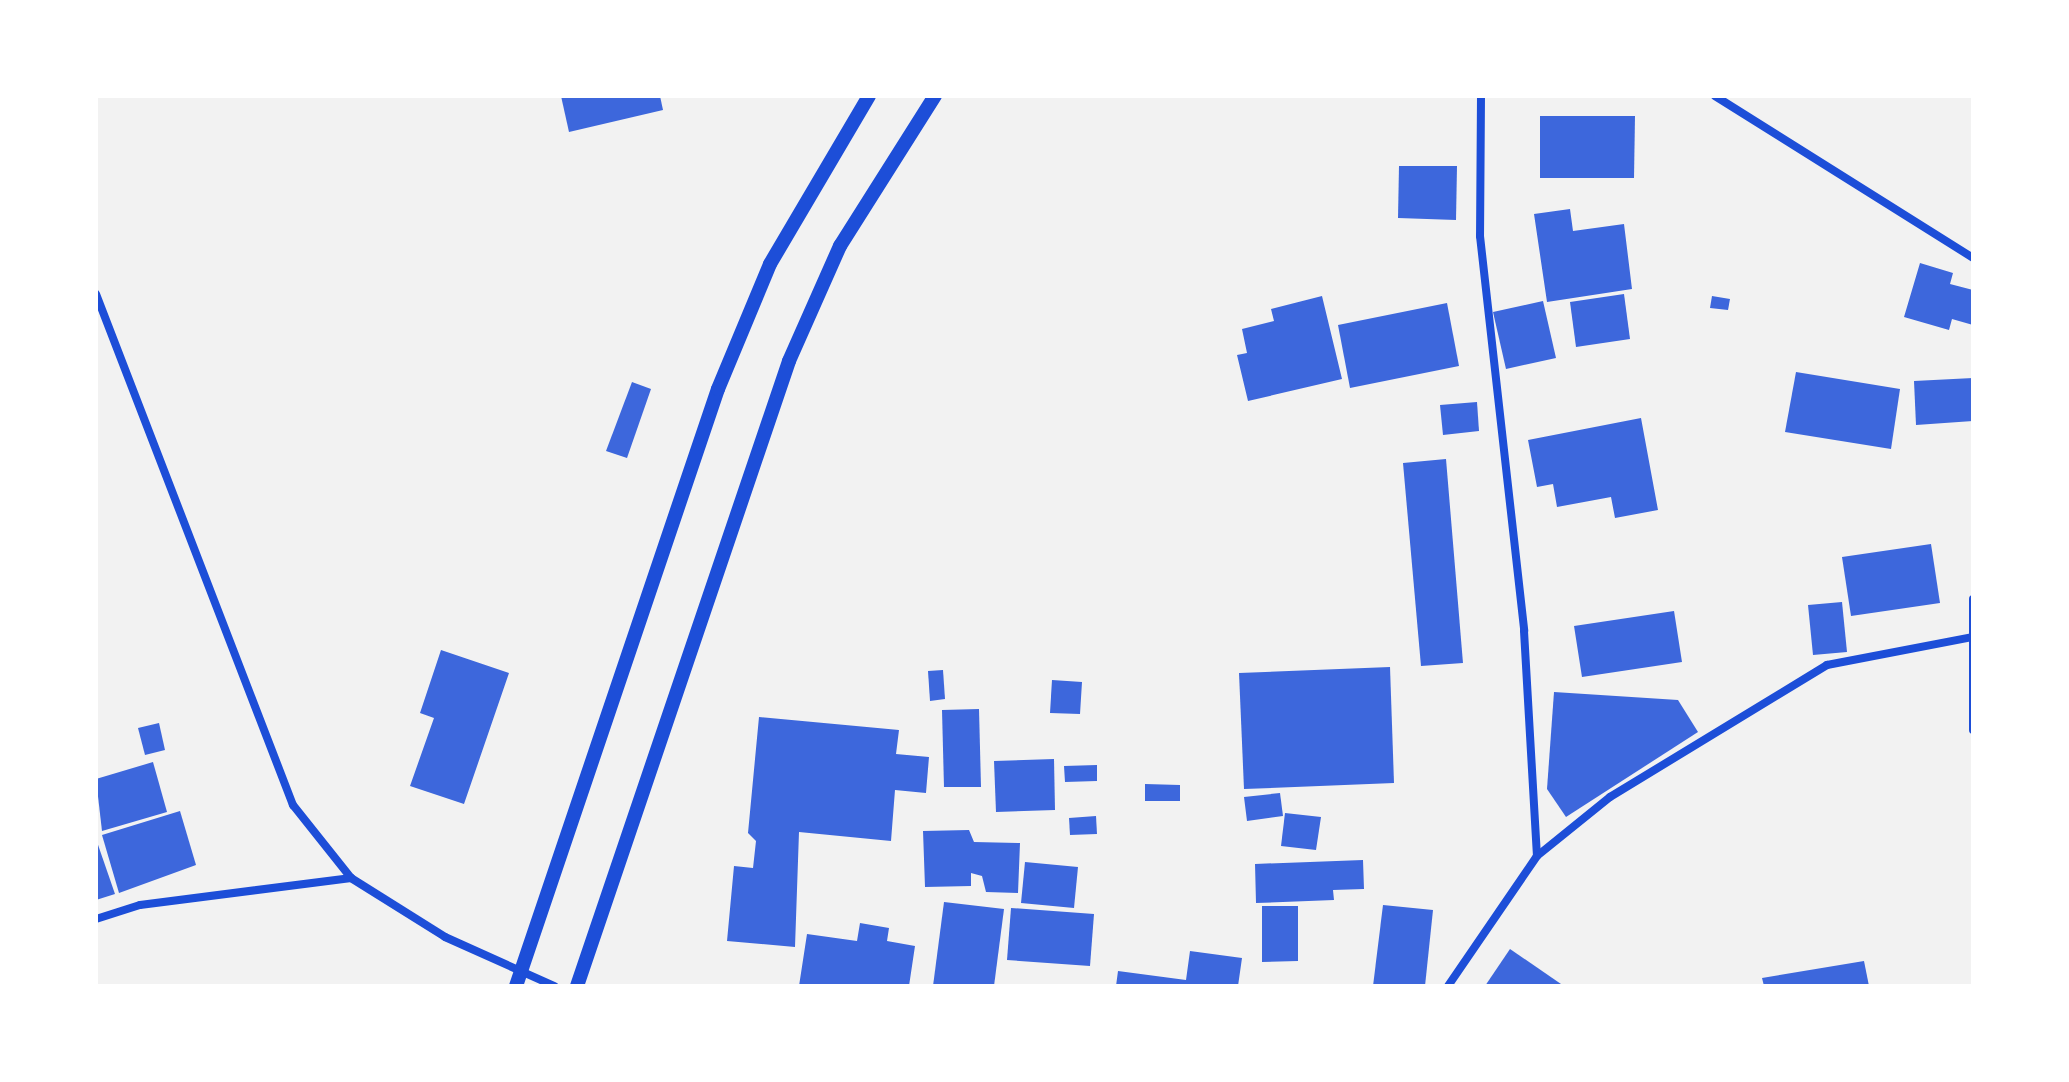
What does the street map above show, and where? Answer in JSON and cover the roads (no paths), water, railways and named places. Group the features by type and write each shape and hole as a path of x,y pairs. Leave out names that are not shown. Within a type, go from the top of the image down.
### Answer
{"street":[{"path":"519,979 718,389 770,264 869,96"},
{"path":"577,986 789,361 840,246 935,96"},
{"path":"1481,96 1480,236 1524,631 1537,856"},
{"path":"1715,96 1973,258"},
{"path":"96,294 293,805 351,878 519,979 554,986"},
{"path":"1973,599 1973,730"},
{"path":"1448,986 1537,856 1610,797 1827,665 1972,637"},
{"path":"96,919 140,905 351,878"}]}
